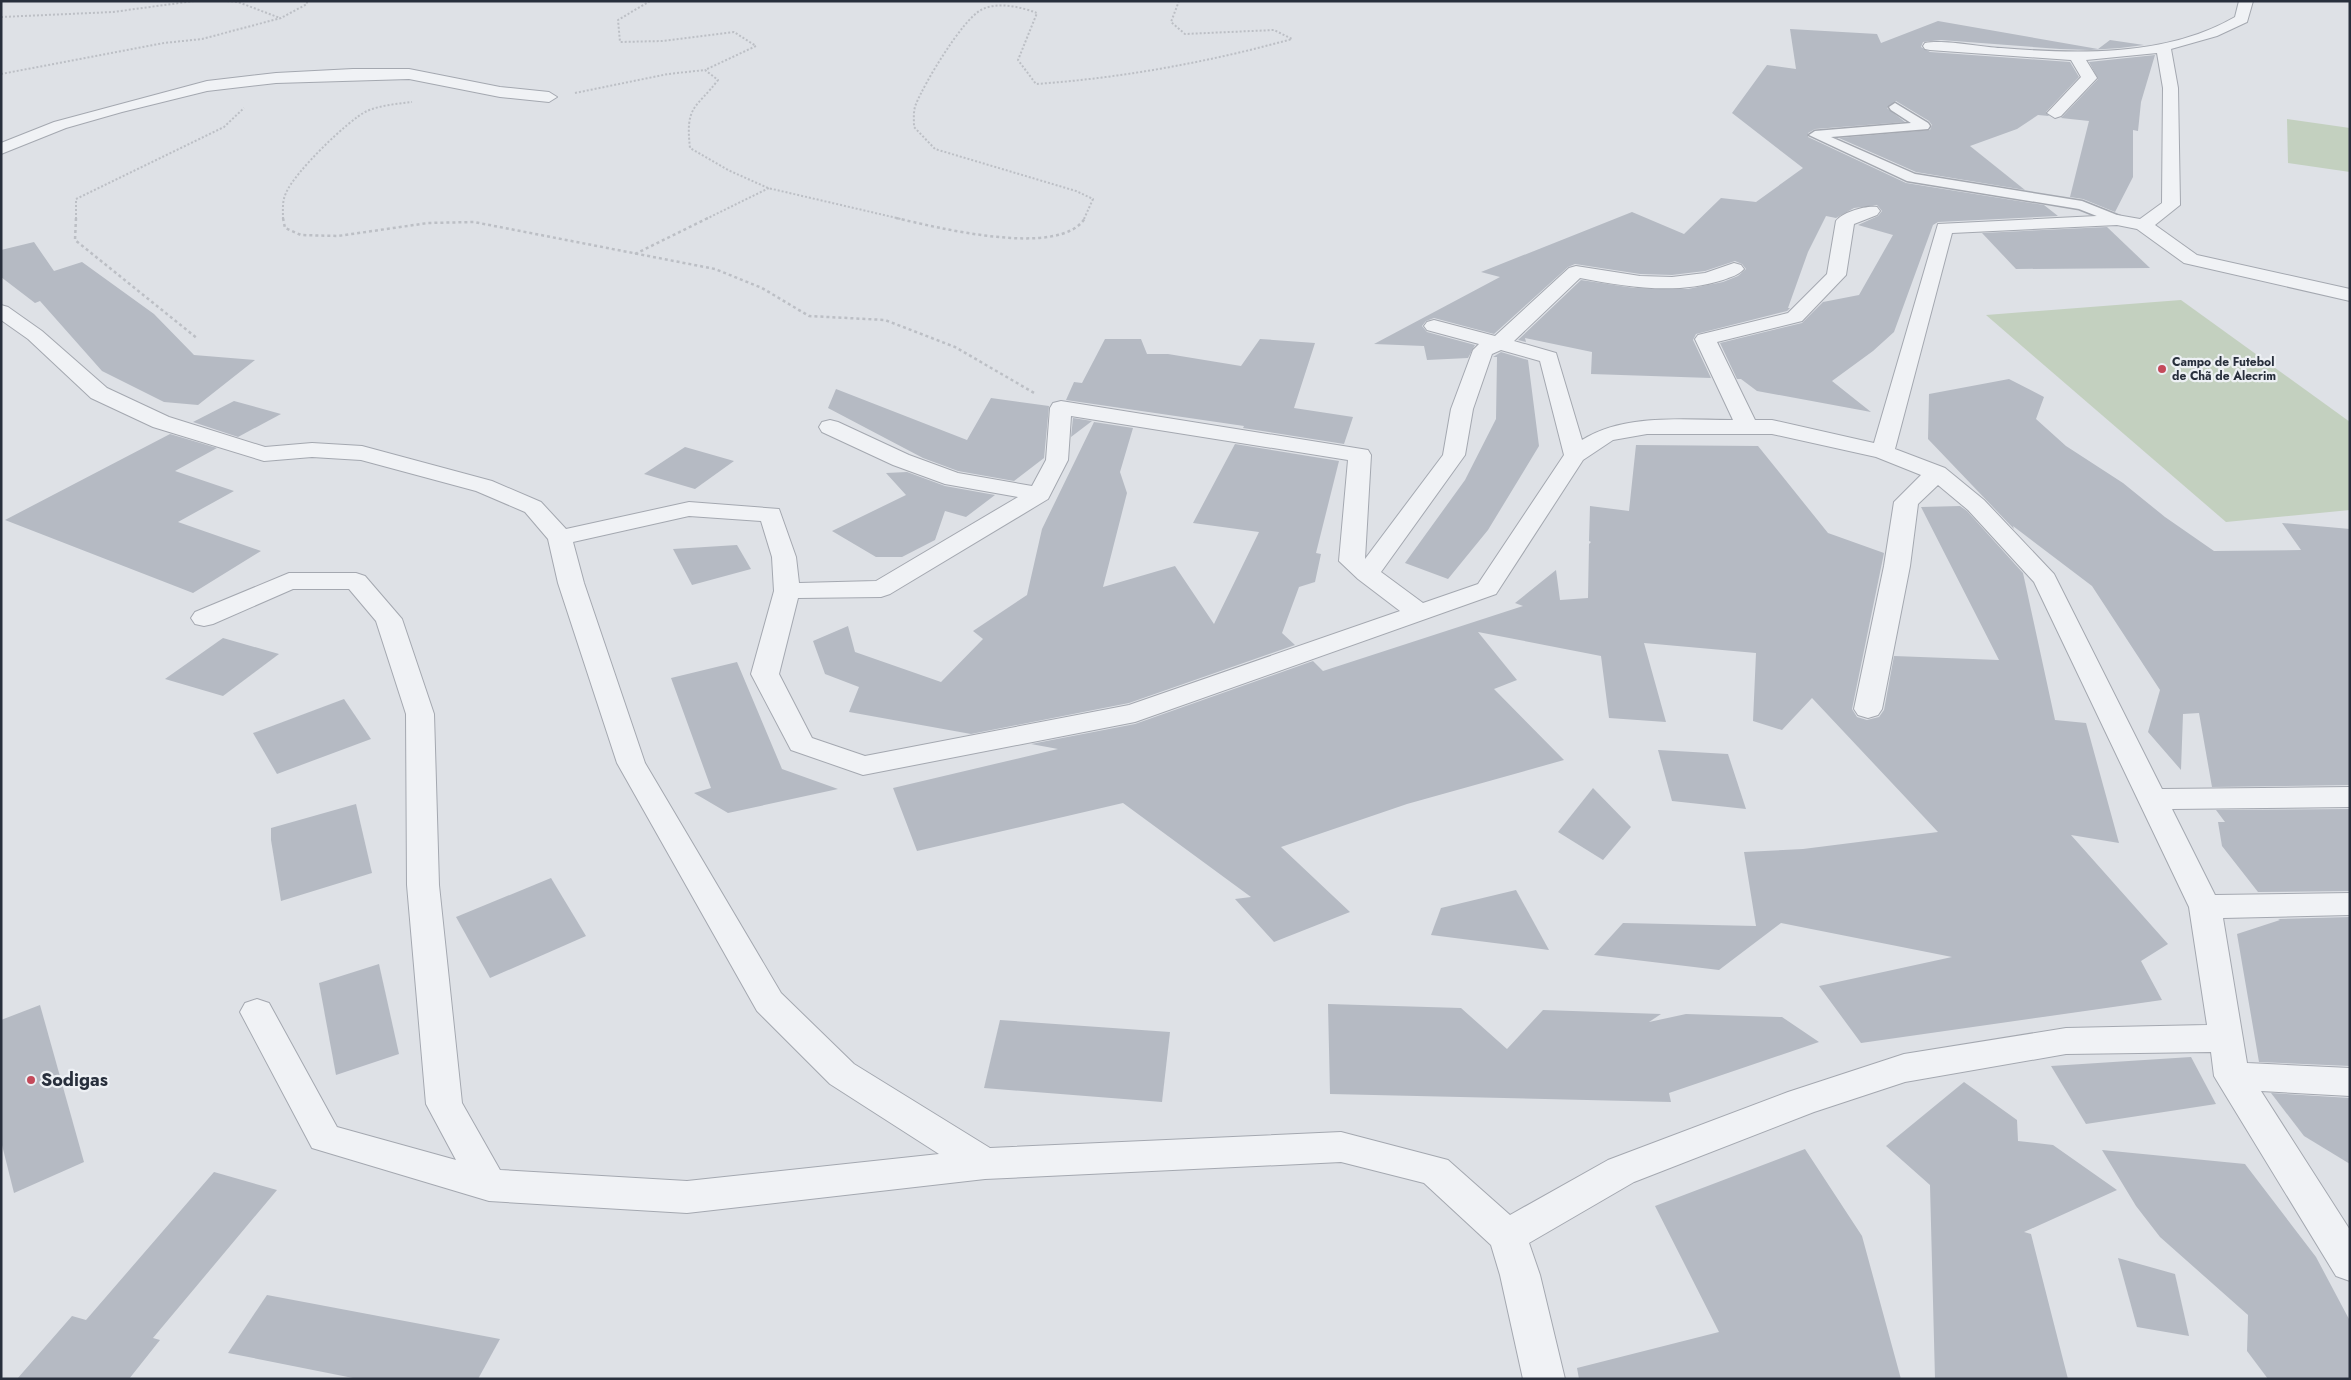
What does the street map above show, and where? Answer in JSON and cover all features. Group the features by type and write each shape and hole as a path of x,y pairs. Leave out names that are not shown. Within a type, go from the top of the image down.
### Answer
{"street":[{"path":"1930,46 2077,56 2117,56 2164,49 2226,29 2242,19 2246,1"},
{"path":"2143,225 2171,205 2168,175 2172,91 2164,49"},
{"path":"2055,113 2089,78 2077,56"},
{"path":"1,149 60,125 134,104 207,86 276,78 353,74 409,74 500,92 550,97"},
{"path":"1747,427 1705,339 1795,316 1836,275 1844,221 1871,212"},
{"path":"1883,452 1944,228 2116,220 2143,225 2191,259 2350,294"},
{"path":"1368,574 1454,455 1462,409 1483,350 1499,343 1576,272 1632,282 1664,283 1703,280 1734,270"},
{"path":"1,311 35,335 100,393 161,422 264,454 312,450 362,454 484,486 532,507 560,538 571,583 631,763 768,1002 842,1074 985,1164"},
{"path":"1434,326 1549,357 1574,455"},
{"path":"787,591 881,589 1040,494 1057,460 1061,408 1360,455 1351,561 1420,613"},
{"path":"830,427 901,460 953,479 1040,494"},
{"path":"560,538 688,509 771,514 784,558 787,591 765,674 801,744 863,766 1135,713 1486,589 1574,455 1606,435 1648,427 1772,427 1883,452 1937,473 1976,505 2045,579 2205,906 2232,1076 2350,1264"},
{"path":"1868,709 1897,566 1906,502 1937,473"},
{"path":"204,618 289,581 356,581 389,619 420,714 423,885 444,1104 489,1185"},
{"path":"2152,799 2350,797"},
{"path":"2205,906 2350,904"},
{"path":"257,1012 324,1138 489,1185 687,1197 985,1164 1341,1147 1435,1171 1507,1236 1520,1275 1544,1379"},
{"path":"1507,1236 1621,1171 1801,1102 1904,1068 2066,1041 2226,1038"},
{"path":"2232,1076 2350,1082"}],"lane":[{"path":"1895,107 1924,126 1815,135 1912,178 2082,205 2116,220"}],"path":[{"path":"1,17 113,12 194,1"},
{"path":"227,1 238,2 281,18"},
{"path":"1,74 164,43 202,39 281,18 307,4 307,1"},
{"path":"550,97 604,89 668,74 705,70 756,46 734,32 662,42 620,42 618,20 650,1"},
{"path":"705,70 718,80 712,90 698,101 687,129 690,148 707,160 769,188 932,225 984,234 1028,237 1064,234 1082,224 1093,199 1076,191 935,149 914,127 914,106 936,66 952,47 966,23 973,14 982,9 1025,8 1037,13 1018,60 1036,84 1102,79 1256,49 1292,39 1274,30 1186,34 1171,22 1179,1"},
{"path":"198,339 75,240 76,199 224,127 276,78"},
{"path":"420,101 379,107 359,115 288,188 282,209 285,228 301,235 338,236 428,223 474,222 547,234 634,254 715,269 762,288 809,316 885,320 955,347 1061,408"},
{"path":"634,254 769,188"}],"green space":[{"path":"2287,119 2350,128 2350,172 2288,163"},
{"name":"Campo de Futebol de Chã de Alecrim","path":"2181,300 2350,422 2350,510 2226,522 1986,315"}],"building":[{"path":"1938,21 2098,49 2110,40 2144,45 2090,50 1941,40 1923,42 1921,47 1930,52 2070,62 2079,77 2046,112 2049,116 2038,115 2017,129 1970,146 2025,190 1916,172 1839,138 1930,130 1932,125 1929,121 1896,101 1887,108 1905,122 1815,129 1808,133 1808,137 1906,183 2044,205 2058,216 1938,222 1933,225 1894,332 1873,351 1832,381 1871,412 1757,391 1741,379 1737,379 1720,343 1802,323 1823,302 1859,295 1893,235 1858,225 1878,216 1882,211 1877,205 1854,208 1836,218 1826,216 1808,252 1788,308 1790,308 1787,311 1696,334 1693,340 1711,378 1591,374 1592,352 1525,338 1526,342 1518,340 1581,280 1634,288 1688,289 1723,282 1738,276 1746,269 1742,264 1735,261 1705,271 1672,275 1640,274 1575,264 1568,267 1494,334 1434,318 1426,321 1422,326 1427,332 1475,345 1468,358 1427,360 1424,346 1374,344 1500,277 1481,272 1632,212 1684,234 1721,198 1756,202 1803,168 1732,113 1767,65 1796,69 1790,29 1877,34 1881,43"},
{"path":"2155,55 2141,102 2138,131 2133,130 2133,177 2115,212 2083,199 2070,197 2089,121 2061,118 2098,79 2089,62"},
{"path":"2107,227 2150,268 2016,269 1982,233"},
{"path":"34,242 54,271 82,262 154,314 194,355 255,360 198,405 164,402 102,371 40,301 35,303 1,277 1,250"},
{"path":"1105,339 1141,339 1147,354 1168,354 1241,366 1260,339 1315,343 1294,408 1353,417 1344,444 1243,428 1244,426 1066,400 1074,382 1082,383"},
{"path":"1501,352 1528,360 1539,446 1488,530 1448,579 1405,563 1465,480 1496,419 1497,357 1493,357"},
{"path":"2009,379 2044,397 2036,419 2066,446 2123,483 2165,517 2214,551 2301,550 2282,523 2350,529 2350,785 2212,787 2199,713 2183,714 2181,770 2148,732 2160,690 2092,586 2013,526 2014,529 1928,439 1929,394"},
{"path":"836,389 967,440 991,398 1049,406 1044,458 1014,481 958,471 923,458 828,408"},
{"path":"234,401 281,414 238,437 193,422"},
{"path":"1073,418 1092,421 1071,437"},
{"path":"1094,422 1133,428 1120,472 1127,493 1103,587 1175,566 1214,624 1259,532 1193,523 1235,444 1339,461 1316,553 1321,554 1315,582 1299,587 1282,633 1295,645 1129,703 971,734 849,712 859,687 825,674 813,641 848,626 855,652 941,682 983,639 973,631 1027,595 1042,529"},
{"path":"170,434 217,448 175,471 234,491 178,522 261,551 193,593 5,520"},
{"path":"1636,445 1758,446 1828,533 1884,553 1852,709 1857,717 1867,720 1879,717 1884,710 1894,656 1999,660 1921,507 1960,506 1967,511 2023,573 2055,720 2086,723 2119,843 2071,835 2168,944 2141,961 2162,1000 1861,1043 1819,986 1952,957 1781,923 1719,970 1594,955 1623,923 1756,926 1744,852 1803,849 1938,832 1812,698 1782,730 1753,721 1756,653 1644,643 1666,722 1609,718 1601,656 1478,632 1517,680 1494,689 1564,760 1407,804 1281,847 1350,912 1274,942 1235,899 1251,897 1123,803 917,851 893,788 1058,749 1031,744 1135,724 1313,661 1323,671 1523,606 1515,603 1556,570 1560,600 1588,598 1589,544 1591,542 1589,541 1590,506 1629,511"},
{"path":"685,447 734,461 695,489 644,474"},
{"path":"907,472 945,486 995,495 966,517 945,511 935,540 902,557 876,557 832,531 906,495 886,473"},
{"path":"737,545 751,569 692,585 673,549"},
{"path":"223,638 279,654 223,696 165,679"},
{"path":"737,662 782,769 838,789 728,813 694,793 711,788 671,678"},
{"path":"344,699 371,739 277,774 253,733"},
{"path":"1658,750 1728,754 1746,809 1672,801"},
{"path":"1593,788 1631,827 1603,860 1558,832"},
{"path":"356,804 372,873 281,901 271,840 271,828"},
{"path":"2350,809 2350,891 2258,892 2222,846 2218,822 2225,822 2216,810"},
{"path":"551,878 586,936 490,978 456,917"},
{"path":"1516,890 1549,950 1431,935 1441,908"},
{"path":"2350,917 2350,1066 2259,1062 2237,934 2280,920 2278,919"},
{"path":"379,964 399,1054 336,1075 319,983"},
{"path":"1328,1004 1461,1008 1507,1049 1543,1010 1661,1014 1649,1022 1686,1014 1782,1017 1819,1042 1669,1093 1671,1102 1330,1094"},
{"name":"Sodigas","path":"40,1005 84,1162 14,1193 1,1141 1,1020"},
{"path":"1000,1020 1170,1032 1162,1102 984,1088"},
{"path":"2191,1057 2216,1104 2086,1124 2051,1066"},
{"path":"1964,1082 2017,1120 2018,1141 2053,1145 2117,1190 2024,1232 2031,1234 2068,1379 1935,1379 1930,1185 1886,1146"},
{"path":"2271,1093 2350,1098 2350,1164 2304,1136"},
{"path":"1805,1149 1862,1236 1901,1379 1579,1379 1577,1368 1719,1332 1655,1206"},
{"path":"2102,1150 2245,1164 2316,1257 2350,1321 2350,1379 2268,1379 2247,1351 2248,1315 2160,1237 2136,1206"},
{"path":"214,1172 277,1190 153,1338 160,1340 129,1379 17,1379 72,1316 86,1320"},
{"path":"2118,1258 2175,1274 2189,1336 2137,1327"},
{"path":"267,1295 500,1339 478,1379 358,1379 228,1353"}],"place":[{"name":"Campo de Futebol de Chã de Alecrim","path":"2162,369"},
{"name":"Sodigas","path":"31,1080"}]}
